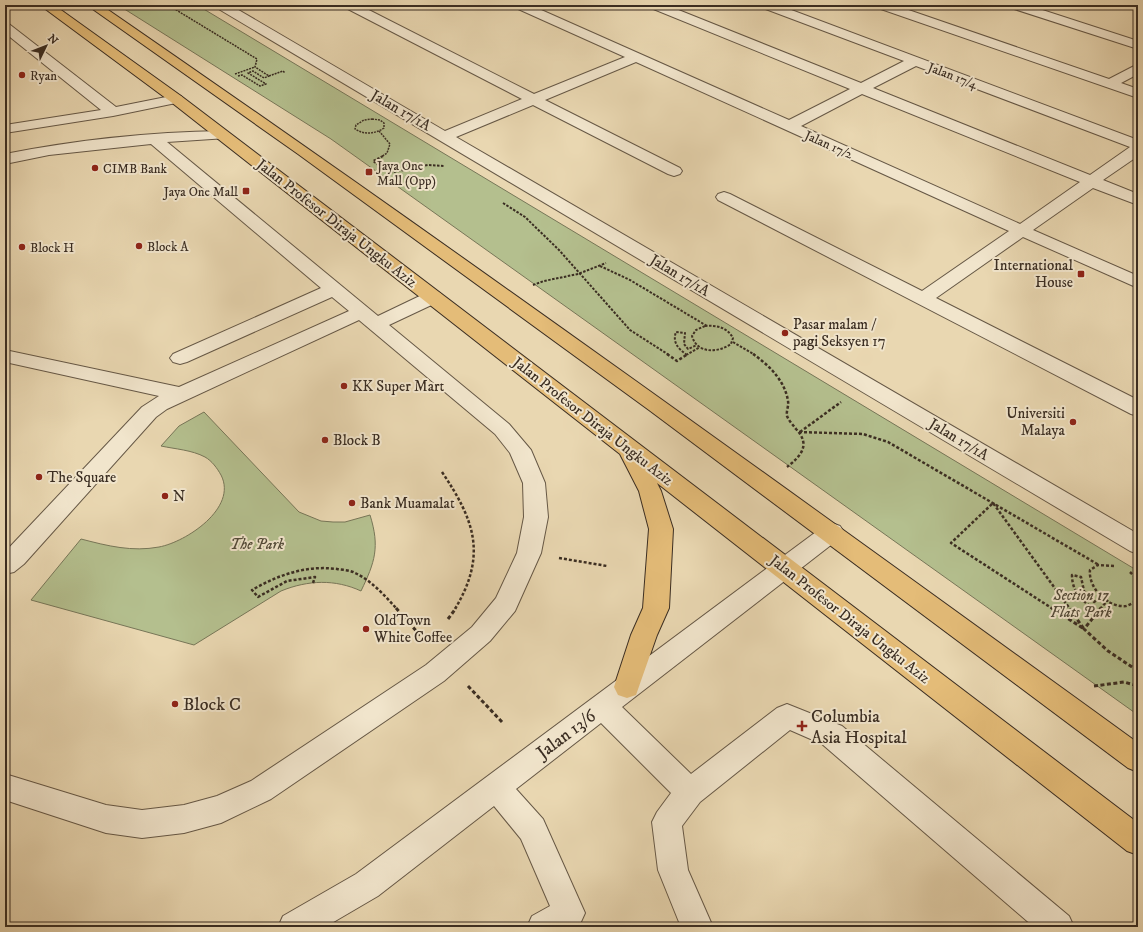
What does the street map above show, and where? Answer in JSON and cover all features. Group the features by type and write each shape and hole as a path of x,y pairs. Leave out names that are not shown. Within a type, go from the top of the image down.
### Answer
{"main road":[{"name":"Jalan Profesor Diraja Ungku Aziz","path":"46,5 176,99 1138,841"},
{"path":"93,5 303,151 832,532 1138,759"},
{"path":"627,687 644,635 656,608 661,529 650,492 628,448"}],"street":[{"name":"Jalan 17/1A","path":"222,5 1138,545"},
{"path":"350,5 674,171"},
{"name":"Jalan 17/2","path":"520,5 1138,283"},
{"path":"655,5 1138,200"},
{"name":"Jalan 17/4","path":"767,5 1138,145"},
{"path":"882,5 1138,94"},
{"path":"1015,5 1138,44"},
{"path":"5,27 113,112"},
{"path":"445,136 636,57"},
{"path":"789,126 915,61"},
{"path":"1110,84 1138,68"},
{"path":"5,130 113,112 176,99"},
{"path":"5,159 49,150 185,136 222,135"},
{"path":"5,787 106,819 142,824 184,819 221,809 261,790 435,673 481,634 506,604 529,553 536,517 534,483 520,450 502,429 155,140"},
{"path":"5,149 49,150"},
{"path":"923,299 1138,149"},
{"path":"724,197 1138,409"},
{"path":"180,358 334,289"},
{"path":"5,565 16,557 149,412 160,404 181,394 369,318 433,297"},
{"path":"5,356 181,394"},
{"name":"Jalan 13/6","path":"294,927 367,885 832,532"},
{"path":"602,706 690,792"},
{"path":"697,927 673,870 667,822 690,792 787,716 832,735 1058,927"},
{"path":"496,787 532,829 568,913 543,927"}],"path":[{"path":"168,5 257,59 255,67"},
{"path":"232,75 255,67"},
{"path":"255,67 269,76"},
{"path":"235,77 242,75 260,86 266,84 248,73 253,71 264,78 283,71 290,76"},
{"path":"364,120 380,120 385,126 379,131 363,133 354,127 357,123 364,120"},
{"path":"379,131 390,144 387,153 373,161 389,173 428,165 446,166"},
{"path":"499,200 525,217 559,250 630,330 677,361 700,347"},
{"path":"527,288 546,279 560,278 600,266 635,248"},
{"path":"600,266 637,284 707,326"},
{"path":"707,326 716,326 726,330 732,335 732,342 728,347 719,350 707,350 697,345 693,339 694,333 696,330 707,326"},
{"path":"687,355 675,344 674,339 676,332 684,333 684,344 688,348 697,345"},
{"path":"732,342 756,355 773,370 784,387 788,401 787,415 794,427 799,432 804,446 802,456 782,471"},
{"path":"799,432 866,384"},
{"path":"799,432 863,434 888,442 1099,565"},
{"path":"442,472 457,493 468,515 476,545 469,582 455,611 446,621"},
{"path":"993,503 951,543 1084,629 1108,651 1138,671"},
{"path":"993,503 1084,629"},
{"path":"552,557 608,566"},
{"path":"1119,567 1112,565 1099,565 1093,567 1090,571 1089,581 1095,592 1108,600 1123,605 1138,601"},
{"path":"313,582 314,577 293,580 278,585 258,597 252,590 271,578 292,572 315,568 331,568 353,572 372,585 426,642"},
{"path":"1127,570 1138,580"},
{"path":"1098,612 1088,606 1077,595 1073,586 1072,574 1081,577 1083,588 1094,602 1101,596"},
{"path":"1084,629 1108,600"},
{"path":"420,646 432,637"},
{"path":"1091,687 1124,682 1138,686"},
{"path":"465,683 502,722"}],"green space":[{"name":"Section 17 Flats Park","path":"118,5 197,5 1138,571 1138,715 331,139"},
{"name":"The Park","path":"204,412 299,512 321,521 333,522 345,522 370,515 375,536 373,563 361,591 341,584 321,582 291,587 281,591 194,645 31,600 81,539 130,549 159,547 170,544 182,538 195,531 206,522 216,511 222,499 224,487 221,475 214,465 205,457 189,451 161,446 179,426"}],"place":[{"name":"Ryan","path":"22,75"},
{"name":"CIMB Bank","path":"95,168"},
{"name":"Jaya One Mall (Opp)","path":"369,172"},
{"name":"Jaya One Mall","path":"246,191"},
{"name":"Block A","path":"139,246"},
{"name":"Block H","path":"22,247"},
{"name":"International House","path":"1081,274"},
{"name":"Pasar malam / pagi Seksyen 17","path":"785,333"},
{"name":"KK Super Mart","path":"344,386"},
{"name":"Universiti Malaya","path":"1073,422"},
{"name":"Block B","path":"325,440"},
{"name":"The Square","path":"39,477"},
{"name":"N","path":"165,496"},
{"name":"Bank Muamalat","path":"352,503"},
{"name":"OldTown White Coffee","path":"366,629"},
{"name":"Block C","path":"175,704"},
{"name":"Columbia Asia Hospital","path":"802,726"}]}
